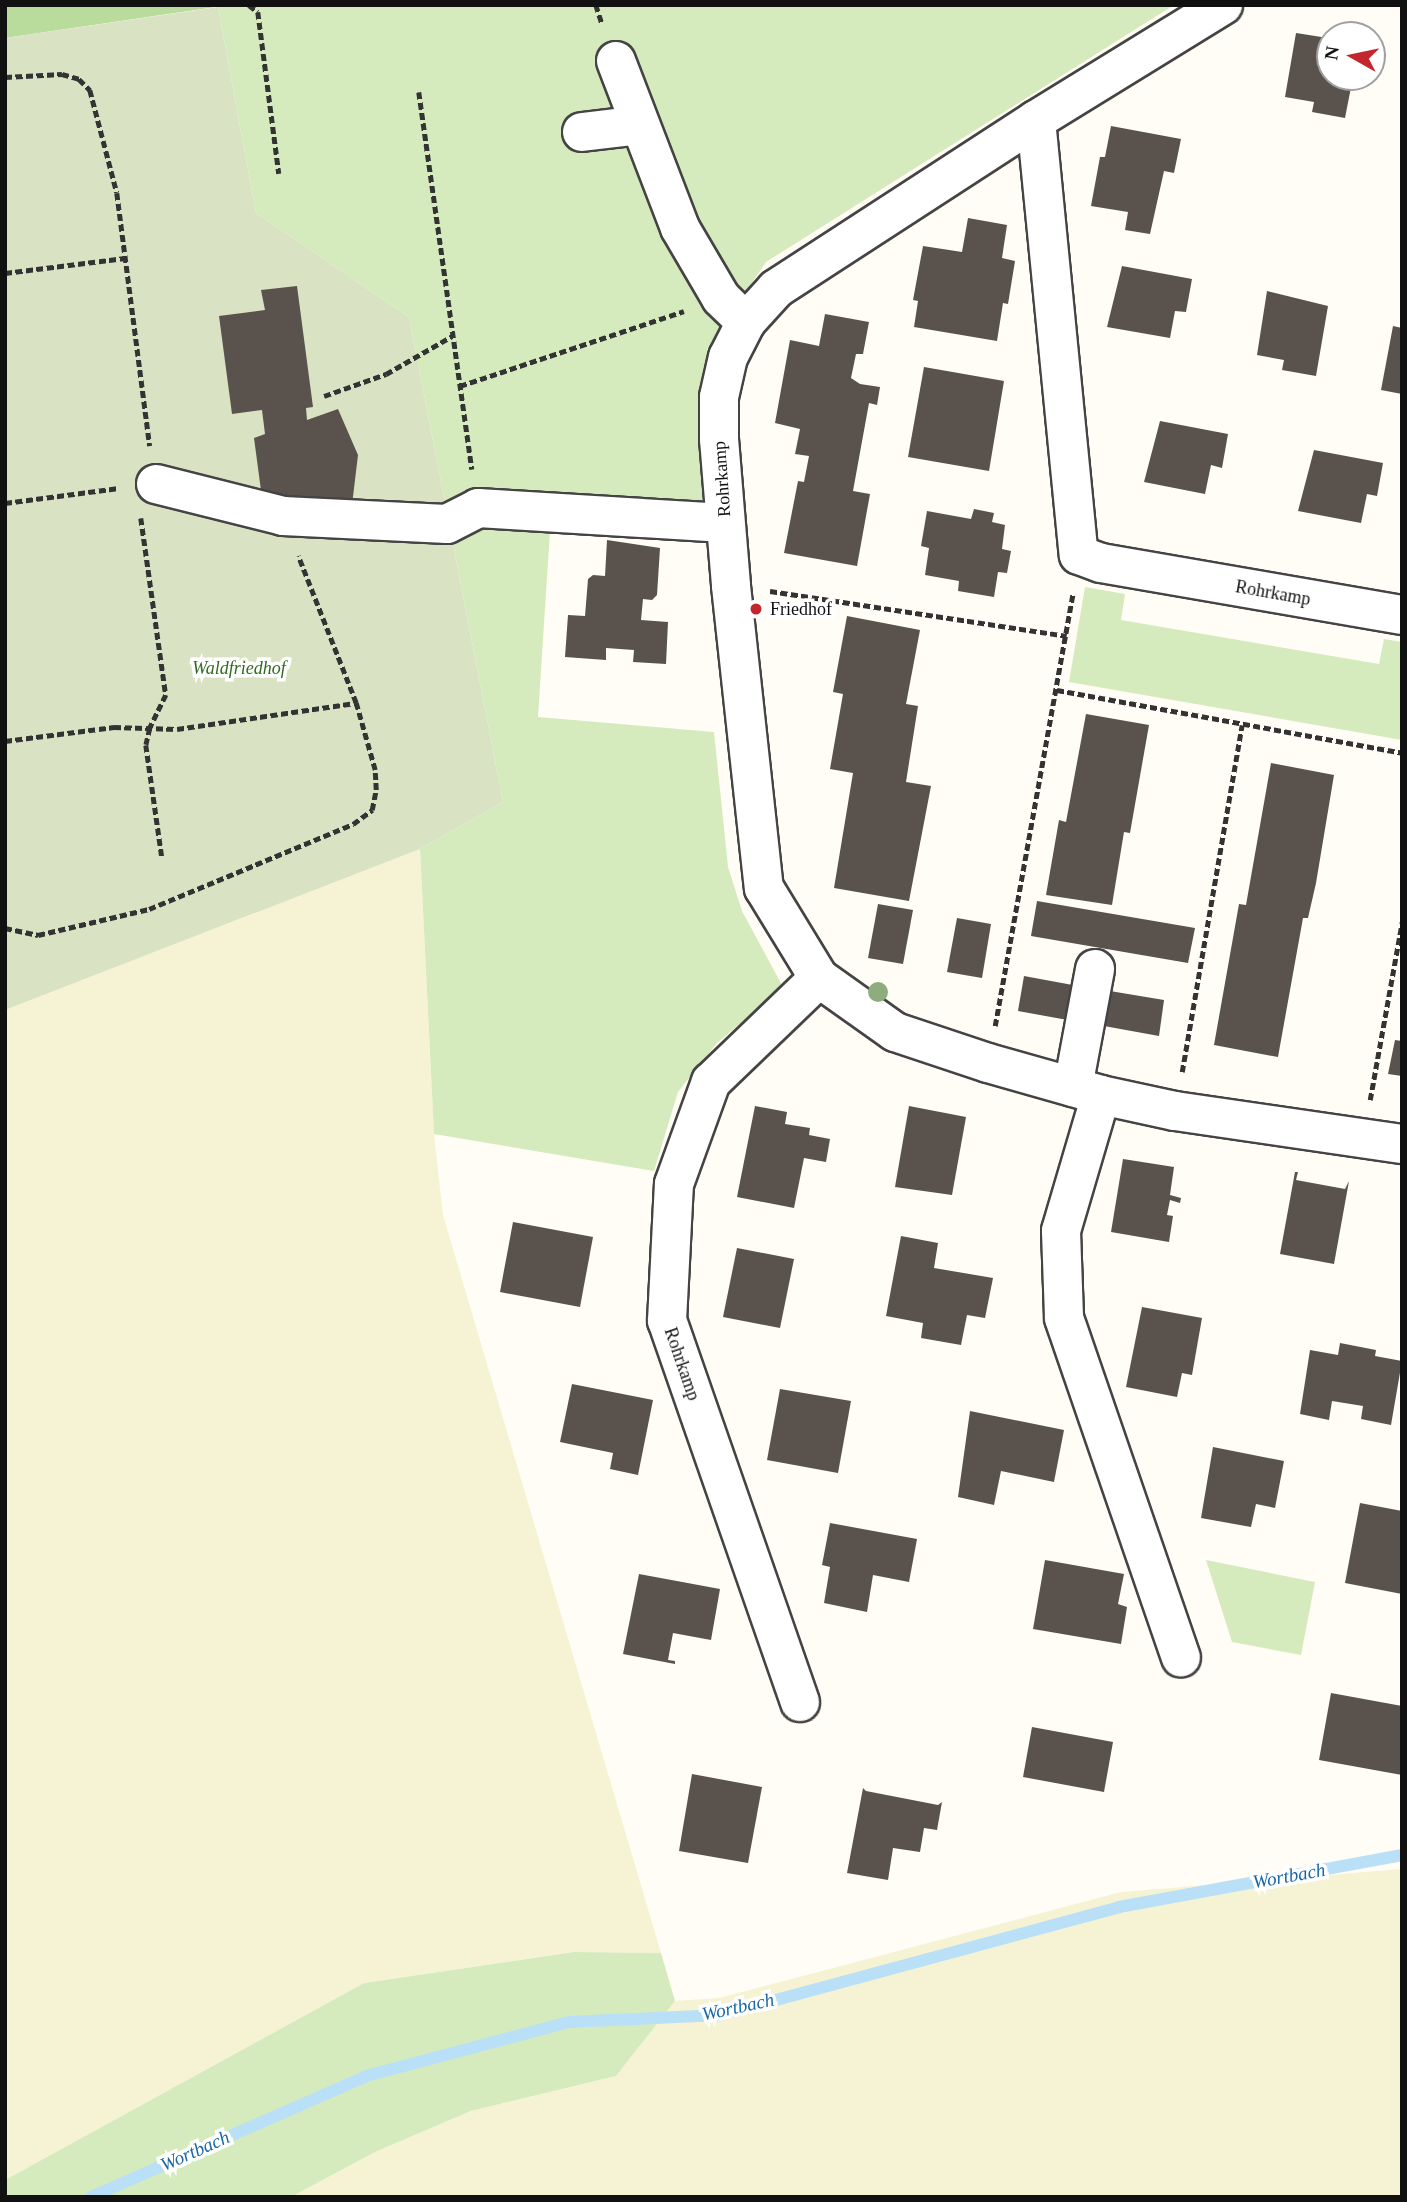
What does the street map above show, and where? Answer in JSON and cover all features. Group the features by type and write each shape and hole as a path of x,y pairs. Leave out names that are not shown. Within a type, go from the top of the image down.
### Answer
{"street":[{"name":"Rohrkamp","path":"1223,5 1036,120 787,281 734,310 719,397 725,523 764,888 820,978 895,1032 988,1063 1087,1091 1175,1111 1402,1143"},
{"path":"615,61 680,228 734,310"},
{"path":"1036,120 1079,555"},
{"path":"582,132 640,125"},
{"path":"146,485 283,516 447,524 478,508 725,523"},
{"name":"Rohrkamp","path":"1079,555 1101,563 1402,615"},
{"path":"1095,969 1087,1091 1061,1231 1063,1318 1181,1657"},
{"name":"Rohrkamp","path":"800,1703 667,1321 674,1184 711,1082 820,978"}],"path":[{"path":"250,5 258,12 279,174"},
{"path":"5,77 62,74 79,79 90,90 117,193 166,695 150,728 146,745 162,858"},
{"path":"419,92 478,508"},
{"path":"5,273 125,258"},
{"path":"460,386 734,310"},
{"path":"324,396 386,374 452,336"},
{"path":"5,503 146,485"},
{"path":"5,928 38,934 149,909 353,824 372,810 376,790 375,770 356,703 283,516"},
{"path":"988,1063 1057,690 1079,555"},
{"path":"731,586 1066,636"},
{"path":"1057,690 1402,753"},
{"path":"5,741 114,727 177,729 356,703"},
{"path":"1175,1111 1242,725"},
{"path":"1363,1139 1402,922"}],"shaded area":[{"path":"420,849 434,1134 443,1215 661,1953 574,1952 364,1983 5,2180 5,1010"},
{"path":"1402,1869 1402,2197 291,2197 375,2152 471,2111 616,2076 675,2001 719,1998 1121,1892"}],"green space":[{"path":"5,5 229,5 5,38"},
{"path":"1174,5 766,262 707,349 711,521 551,515 538,717 714,732 728,867 742,911 783,987 717,1043 678,1092 654,1171 434,1134 420,849 503,802 409,317 256,213 218,7"},
{"name":"Waldfriedhof","path":"218,7 256,213 409,317 503,802 420,849 5,1010 5,38"},
{"path":"1085,587 1125,594 1121,620 1379,664 1384,639 1402,642 1402,740 1069,682"},
{"path":"1206,1560 1315,1582 1301,1655 1232,1642"},
{"path":"574,1952 661,1953 675,2001 616,2076 471,2111 375,2152 291,2197 5,2197 5,2180 364,1983"}],"building":[{"path":"1296,33 1316,36 1316,91 1350,91 1345,118 1312,112 1314,102 1285,97"},
{"path":"1111,126 1181,139 1174,173 1164,171 1150,234 1125,230 1128,212 1091,206 1100,157 1105,157"},
{"path":"968,218 1007,225 1002,258 1015,261 1008,304 1003,303 997,341 914,327 918,301 913,300 923,246 962,252"},
{"path":"1122,266 1192,279 1186,312 1175,311 1170,338 1107,327"},
{"path":"297,286 313,407 306,408 307,420 338,409 358,455 352,505 262,498 254,438 265,434 262,410 232,414 219,316 265,310 261,290"},
{"path":"1267,291 1328,306 1316,376 1282,370 1284,360 1257,355"},
{"path":"825,314 869,322 863,354 856,354 851,378 860,384 880,387 877,405 869,403 853,491 870,494 857,566 784,553 798,481 804,482 809,456 795,454 800,429 775,423 790,340 819,346"},
{"path":"1393,326 1402,328 1402,394 1381,390"},
{"path":"924,367 1004,381 989,471 908,457"},
{"path":"1160,421 1228,434 1222,468 1211,465 1205,494 1144,482"},
{"path":"1314,450 1383,463 1377,496 1367,494 1361,523 1298,511"},
{"path":"974,509 994,513 992,522 1005,525 1002,549 1011,551 1007,573 998,572 994,597 958,591 959,581 925,575 929,548 921,546 927,511 971,519"},
{"path":"607,540 660,548 657,595 652,600 643,599 641,620 668,622 666,664 633,662 634,650 606,648 606,660 565,657 568,615 585,616 588,579 593,575 605,576"},
{"path":"847,616 920,630 906,704 918,706 906,782 931,786 909,901 834,888 853,773 830,769 843,694 833,692"},
{"path":"1086,714 1149,725 1130,833 1124,832 1112,905 1046,895 1059,820 1066,822"},
{"path":"1271,763 1334,775 1316,883 1308,918 1303,918 1278,1057 1214,1045 1239,904 1246,905"},
{"path":"1037,901 1195,928 1188,963 1031,936"},
{"path":"878,904 913,910 903,964 868,958"},
{"path":"957,918 991,924 982,978 947,972"},
{"path":"1024,976 1078,986 1073,1021 1018,1011"},
{"path":"1110,991 1164,1000 1159,1036 1104,1026"},
{"path":"1395,1040 1402,1041 1402,1076 1388,1074"},
{"path":"755,1106 787,1112 785,1124 810,1128 809,1135 830,1139 826,1162 804,1158 794,1208 737,1197"},
{"path":"909,1106 966,1117 952,1195 895,1187"},
{"path":"1123,1159 1174,1167 1170,1195 1181,1198 1180,1203 1170,1200 1167,1215 1173,1216 1169,1242 1111,1232"},
{"path":"1295,1172 1298,1172 1296,1180 1345,1189 1349,1181 1334,1264 1280,1254"},
{"path":"513,1222 593,1237 580,1307 500,1292"},
{"path":"901,1236 938,1243 934,1268 993,1278 985,1318 967,1315 961,1345 921,1338 923,1323 886,1316"},
{"path":"737,1248 794,1259 780,1328 723,1317"},
{"path":"1142,1307 1202,1318 1192,1375 1182,1373 1177,1397 1126,1387"},
{"path":"1340,1343 1376,1350 1375,1356 1402,1361 1391,1425 1361,1419 1363,1406 1332,1401 1329,1420 1300,1414 1310,1350 1338,1355"},
{"path":"572,1384 653,1400 638,1475 610,1469 613,1453 560,1442"},
{"path":"780,1389 851,1401 838,1473 767,1460"},
{"path":"970,1411 1064,1430 1054,1482 1001,1471 994,1505 958,1497"},
{"path":"1213,1447 1284,1461 1275,1508 1256,1504 1251,1527 1201,1518"},
{"path":"1360,1503 1402,1511 1402,1594 1345,1583"},
{"path":"830,1523 917,1539 909,1582 873,1575 867,1612 824,1603 830,1567 822,1565"},
{"path":"1045,1560 1124,1574 1118,1604 1127,1607 1121,1644 1033,1629"},
{"path":"639,1574 720,1589 711,1640 673,1633 668,1660 675,1661 675,1664 623,1654"},
{"path":"1331,1693 1402,1706 1402,1775 1319,1760"},
{"path":"1032,1727 1113,1742 1104,1792 1023,1777"},
{"path":"692,1774 762,1787 748,1863 679,1851"},
{"path":"863,1788 866,1791 938,1805 942,1802 937,1830 924,1828 920,1852 893,1848 888,1880 847,1873"}],"waterway":[{"name":"Wortbach","path":"91,2197 366,2076 569,2022 720,2015 1119,1907 1402,1855"}],"place":[{"name":"Friedhof","path":"756,609"}]}
